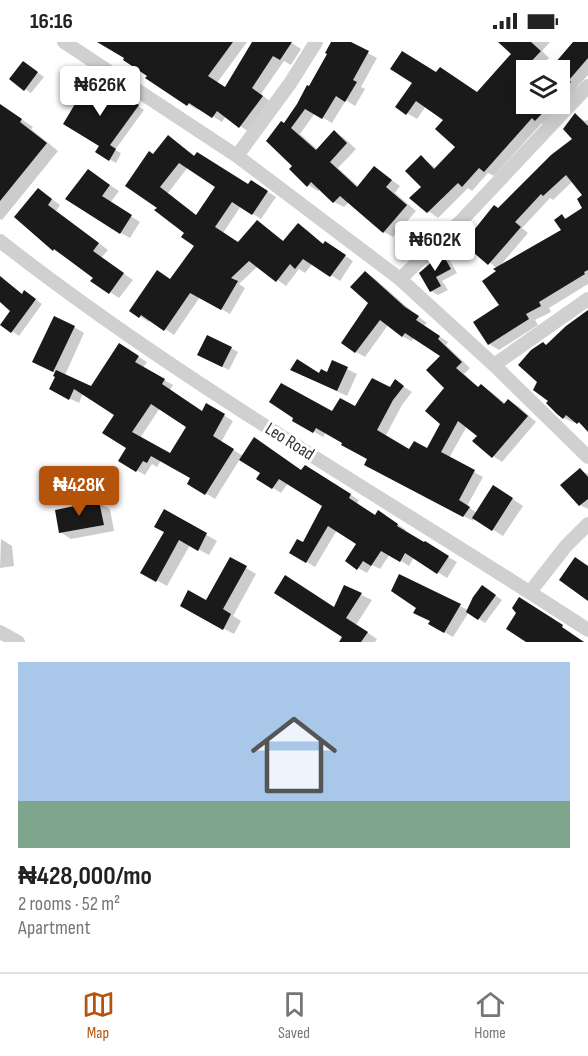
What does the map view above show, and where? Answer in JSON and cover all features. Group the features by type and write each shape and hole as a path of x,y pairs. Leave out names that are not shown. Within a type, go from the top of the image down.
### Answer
{"street":[{"path":"64,42 237,156 400,279 494,365 588,458"},
{"path":"237,156 291,82 316,42"},
{"path":"400,279 462,220 588,86"},
{"name":"Leo Road","path":"0,241 82,303 215,394 588,630"},
{"path":"494,365 588,299"},
{"path":"530,592 566,546 588,524"},
{"path":"0,633 18,642"}],"building":[{"path":"97,42 233,42 208,76 225,87 252,42 292,42 280,60 273,56 252,88 263,96 239,128 217,111 212,118 189,103 187,106 145,78 147,76 123,60 124,58"},
{"path":"331,42 351,42 369,51 353,80 357,82 345,102 336,96 322,119 305,109 291,128 316,150 334,130 347,143 330,162 357,187 374,166 392,180 386,187 407,205 383,233 340,196 333,203 311,182 307,187 289,169 292,166 266,141 281,121 284,123 307,85 309,86"},
{"path":"498,42 531,42 541,51 532,60 516,60 516,114 542,114 535,121 532,118 484,172 479,168 462,187 458,183 427,213 409,198 421,187 405,171 421,155 434,169 455,147 435,129 443,120 416,101 406,115 395,107 412,83 390,69 402,51 436,72 440,67 477,92 511,54"},
{"path":"573,42 588,42 588,58 570,79 570,60 558,60"},
{"path":"23,61 38,72 24,91 9,79"},
{"path":"90,79 119,97 122,93 139,105 110,145 116,149 109,161 95,152 99,146 63,124"},
{"path":"0,104 22,119 20,122 47,143 0,201"},
{"path":"575,113 588,126 588,270 539,302 541,306 526,314 529,319 488,345 473,322 499,305 482,281 496,271 493,269 561,230 554,220 562,214 565,219 582,208 577,199 582,195 566,175 543,196 541,194 515,222 521,227 488,265 459,240 470,227 474,230 494,205 498,208 551,155 572,139 563,129"},
{"path":"168,135 194,156 197,152 248,184 251,180 268,191 252,215 232,202 215,227 238,242 257,220 283,241 298,223 323,244 325,241 346,255 330,277 303,259 295,269 290,264 276,282 249,261 231,278 238,281 221,310 190,293 164,331 141,315 139,318 129,311 157,270 170,279 194,246 181,237 184,233 154,210 157,208 125,186 149,151 153,154","holes":["179,163 215,187 196,215 160,187"]},
{"path":"88,169 110,185 102,196 132,215 120,234 65,199"},
{"path":"38,188 52,199 48,205 99,243 93,251 124,273 109,294 90,281 93,278 54,249 53,251 14,217"},
{"path":"442,253 451,269 436,277 441,286 430,292 419,273"},
{"path":"365,271 405,307 419,316 416,320 440,336 438,339 462,362 456,368 478,387 481,384 504,404 508,399 528,416 492,458 472,441 477,436 458,421 441,452 475,470 459,500 470,507 463,517 364,465 367,459 316,428 313,433 292,421 293,418 269,402 281,383 332,411 340,398 355,406 372,378 390,387 395,379 404,386 393,400 377,430 409,449 414,441 427,448 440,424 425,411 444,388 426,370 440,356 405,333 402,337 380,320 355,353 341,343 368,303 350,287"},
{"path":"0,276 22,294 24,290 36,299 11,333 0,325 10,311 0,302"},
{"path":"588,310 588,432 579,422 577,424 566,415 563,419 557,414 546,403 548,401 533,390 537,382 518,365 531,350 543,342 546,345"},
{"path":"54,316 75,326 53,372 32,362"},
{"path":"207,335 232,347 222,367 197,355"},
{"path":"119,343 139,356 135,362 165,379 162,384 202,411 206,403 225,414 213,436 234,449 205,495 187,484 190,478 151,456 147,463 143,461 136,472 118,461 126,448 102,433 114,415 74,389 69,400 49,389 56,370 91,386","holes":["151,404 186,427 170,453 132,432"]},
{"path":"297,359 319,373 321,369 327,372 332,360 348,367 337,391 290,370"},
{"path":"254,437 301,470 305,465 351,494 349,498 375,515 378,510 398,524 397,526 449,556 437,574 405,553 400,562 381,551 371,566 363,561 357,570 345,561 356,544 328,526 306,563 289,553 297,539 303,542 322,506 279,479 272,489 256,479 260,473 239,460"},
{"path":"580,468 588,477 588,499 579,506 560,485"},
{"path":"493,485 513,498 492,531 472,518"},
{"path":"99,501 104,525 59,533 55,510"},
{"path":"164,509 207,533 198,551 179,540 156,582 140,573 164,532 154,527"},
{"path":"230,557 247,566 223,609 231,614 223,630 180,606 188,590 206,600"},
{"path":"575,557 588,566 588,601 559,580"},
{"path":"399,574 461,604 444,633 428,624 430,621 413,613 416,608 391,591"},
{"path":"285,575 334,607 344,585 362,593 346,618 368,632 361,642 339,642 342,637 274,593"},
{"path":"482,585 496,595 478,620 466,612"},
{"path":"519,597 563,625 562,627 584,642 526,642 506,629 516,613 512,608"}]}
